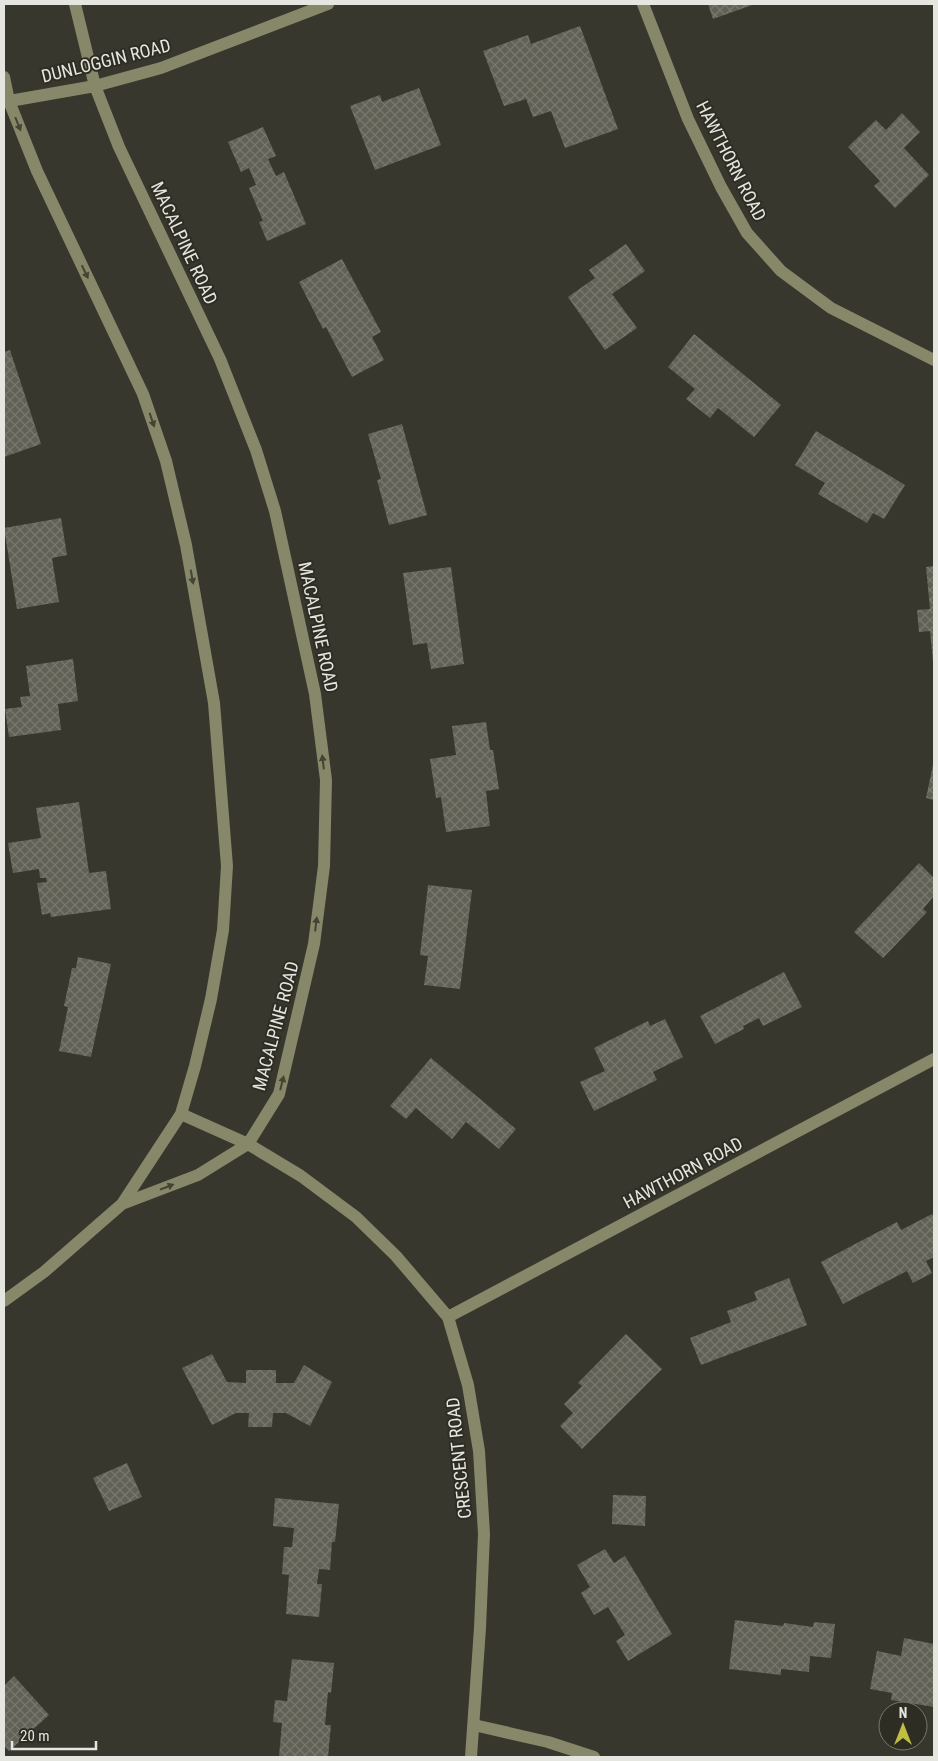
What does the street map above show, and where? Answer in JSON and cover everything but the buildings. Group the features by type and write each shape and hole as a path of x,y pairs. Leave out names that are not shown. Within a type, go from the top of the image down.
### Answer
{"street":[{"name":"MACALPINE ROAD","path":"75,4 94,86 119,147 220,359 250,431 275,511 315,694 326,780 324,866 314,948 279,1094 248,1144 198,1175 122,1204"},
{"name":"DUNLOGGIN ROAD","path":"6,102 94,86 161,68 328,4"},
{"name":"HAWTHORN ROAD","path":"643,4 688,119 721,187 747,233 781,271 831,308 934,360"},
{"name":"MACALPINE ROAD","path":"4,77 6,102 143,394 166,461 186,545 214,703 227,866 223,930 211,999 181,1114 122,1204 44,1272 4,1301"},
{"name":"HAWTHORN ROAD","path":"448,1317 934,1059"},
{"name":"CRESCENT ROAD","path":"181,1114 248,1144 301,1176 356,1217 396,1256 448,1317 468,1385 479,1451 484,1534 471,1757"},
{"path":"474,1725 548,1742 594,1757"}]}
